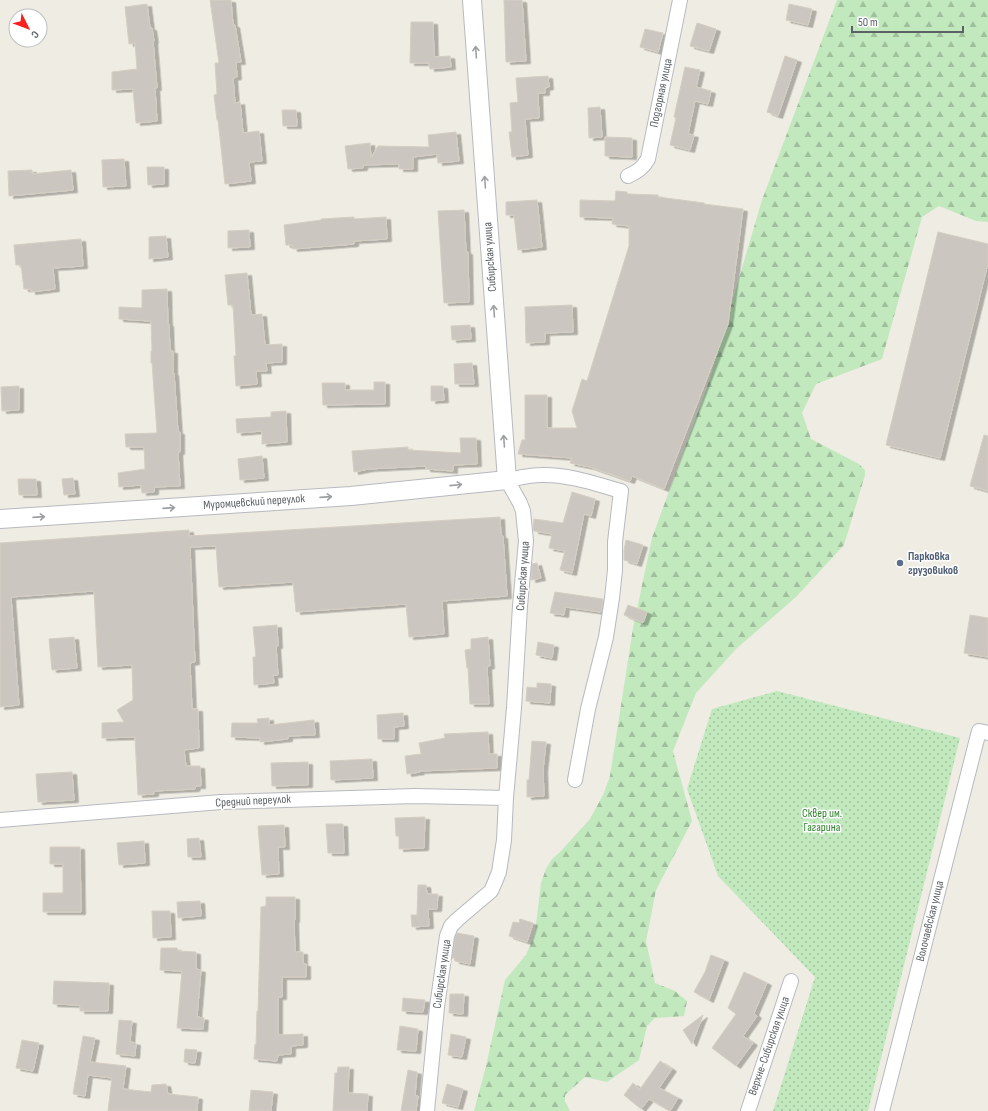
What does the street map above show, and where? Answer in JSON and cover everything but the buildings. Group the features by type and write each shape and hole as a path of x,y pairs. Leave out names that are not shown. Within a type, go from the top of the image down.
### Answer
{"street":[{"name":"Сибирская улица","path":"427,1111 437,1007 447,936 451,926 458,918 491,891 495,882 504,840 520,606 526,541 523,511 516,494 507,480 472,0"},
{"name":"Подгорная улица","path":"628,176 642,168 648,159 680,0"},
{"path":"507,480 541,475 555,475 621,491 615,542 612,598 606,637 588,709 575,780"},
{"name":"Муромцевский переулок","path":"0,520 350,496 507,480"},
{"name":"Волочаевская улица","path":"882,1111 984,732"},
{"name":"Средний переулок","path":"0,820 229,802 415,796 506,798"},
{"name":"Верхне-Сибирская улица","path":"748,1111 791,981"}],"green space":[{"path":"837,0 988,0 988,222 976,221 939,206 922,217 882,359 816,384 802,413 811,439 859,464 865,470 865,475 844,545 796,597 737,648 696,693 673,751 692,821 656,890 646,941 655,983 675,991 687,1001 684,1016 655,1018 647,1026 639,1060 607,1082 585,1077 565,1095 565,1101 570,1111 474,1111 486,1066 505,980 526,955 535,933 541,883 546,869 552,859 590,819 603,795 610,776 633,628 652,538 707,387 762,200"},
{"name":"Сквер им. Гагарина","path":"777,691 960,738 868,1111 773,1111 815,977 718,876 687,789 712,709"}],"place":[{"name":"Парковка грузовиков","path":"900,563"}]}
